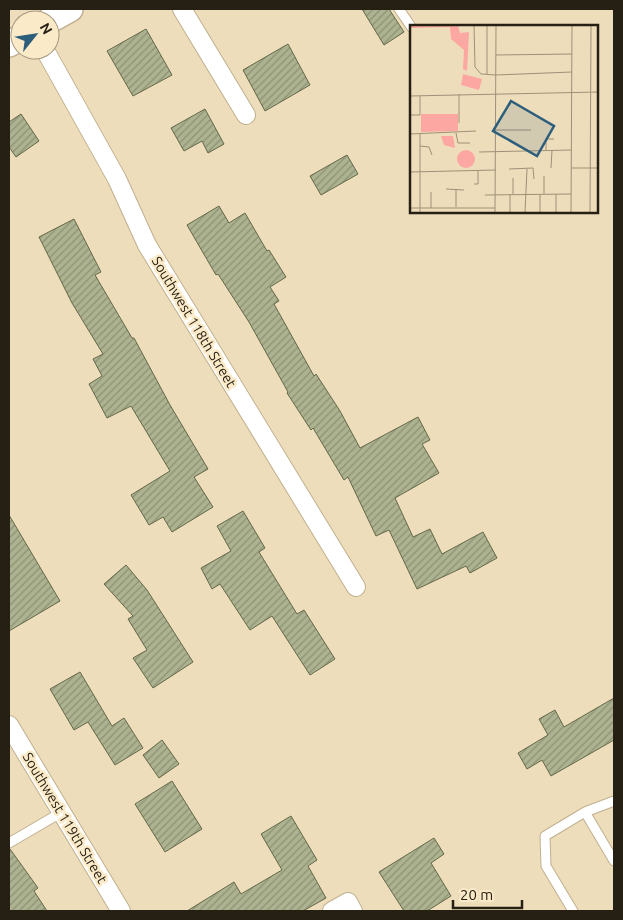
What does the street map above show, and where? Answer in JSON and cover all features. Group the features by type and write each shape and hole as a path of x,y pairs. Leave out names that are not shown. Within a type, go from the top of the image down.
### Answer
{"street":[{"path":"182,9 246,115"},
{"name":"Southwest 118th Street","path":"51,60 117,179 147,245 356,588"},
{"name":"Southwest 119th Street","path":"9,725 121,911"},
{"path":"332,911 348,902 353,911"}],"lane":[{"path":"399,9 410,25"},
{"path":"573,911 546,866 545,836 585,812 614,801"},
{"path":"9,843 62,812"},
{"path":"585,812 614,861"}],"building":[{"path":"362,9 389,9 404,32 384,45"},
{"path":"146,29 172,75 133,96 107,51"},
{"path":"288,44 310,85 265,111 243,70"},
{"path":"205,109 224,144 208,153 202,141 184,151 171,128"},
{"path":"21,114 39,141 16,157 9,147 9,122"},
{"path":"347,155 358,174 321,195 310,176"},
{"path":"219,206 229,223 245,213 267,251 269,250 286,277 270,287 279,301 274,304 314,376 316,374 340,411 360,448 418,417 430,440 422,444 439,473 395,498 413,537 430,529 442,554 483,532 497,558 470,573 466,566 417,589 389,530 376,536 348,477 344,480 313,428 311,430 287,393 249,322 218,274 216,275 187,225"},
{"path":"74,219 101,272 95,275 132,338 134,338 170,405 208,469 194,477 213,507 172,532 163,517 149,525 131,495 170,471 131,406 107,418 89,384 102,376 93,359 103,354 72,303 39,237"},
{"path":"243,511 265,548 259,552 297,614 304,610 335,659 310,675 272,616 250,630 220,584 212,589 201,568 231,551 217,526"},
{"path":"9,515 60,601 9,631"},
{"path":"126,565 147,590 193,662 153,688 133,658 147,650 128,619 133,616 104,584"},
{"path":"80,672 112,726 124,718 143,748 115,765 88,722 74,730 50,689"},
{"path":"614,698 614,740 551,776 542,760 527,769 518,753 548,735 539,719 555,710 564,727"},
{"path":"162,740 179,764 159,778 143,755"},
{"path":"172,781 202,829 165,852 135,804"},
{"path":"291,816 317,860 308,866 326,898 303,911 187,911 234,882 241,894 282,870 261,834"},
{"path":"434,838 444,854 431,863 451,896 427,911 404,911 379,872"},
{"path":"9,849 38,888 34,891 47,911 9,911"}]}
